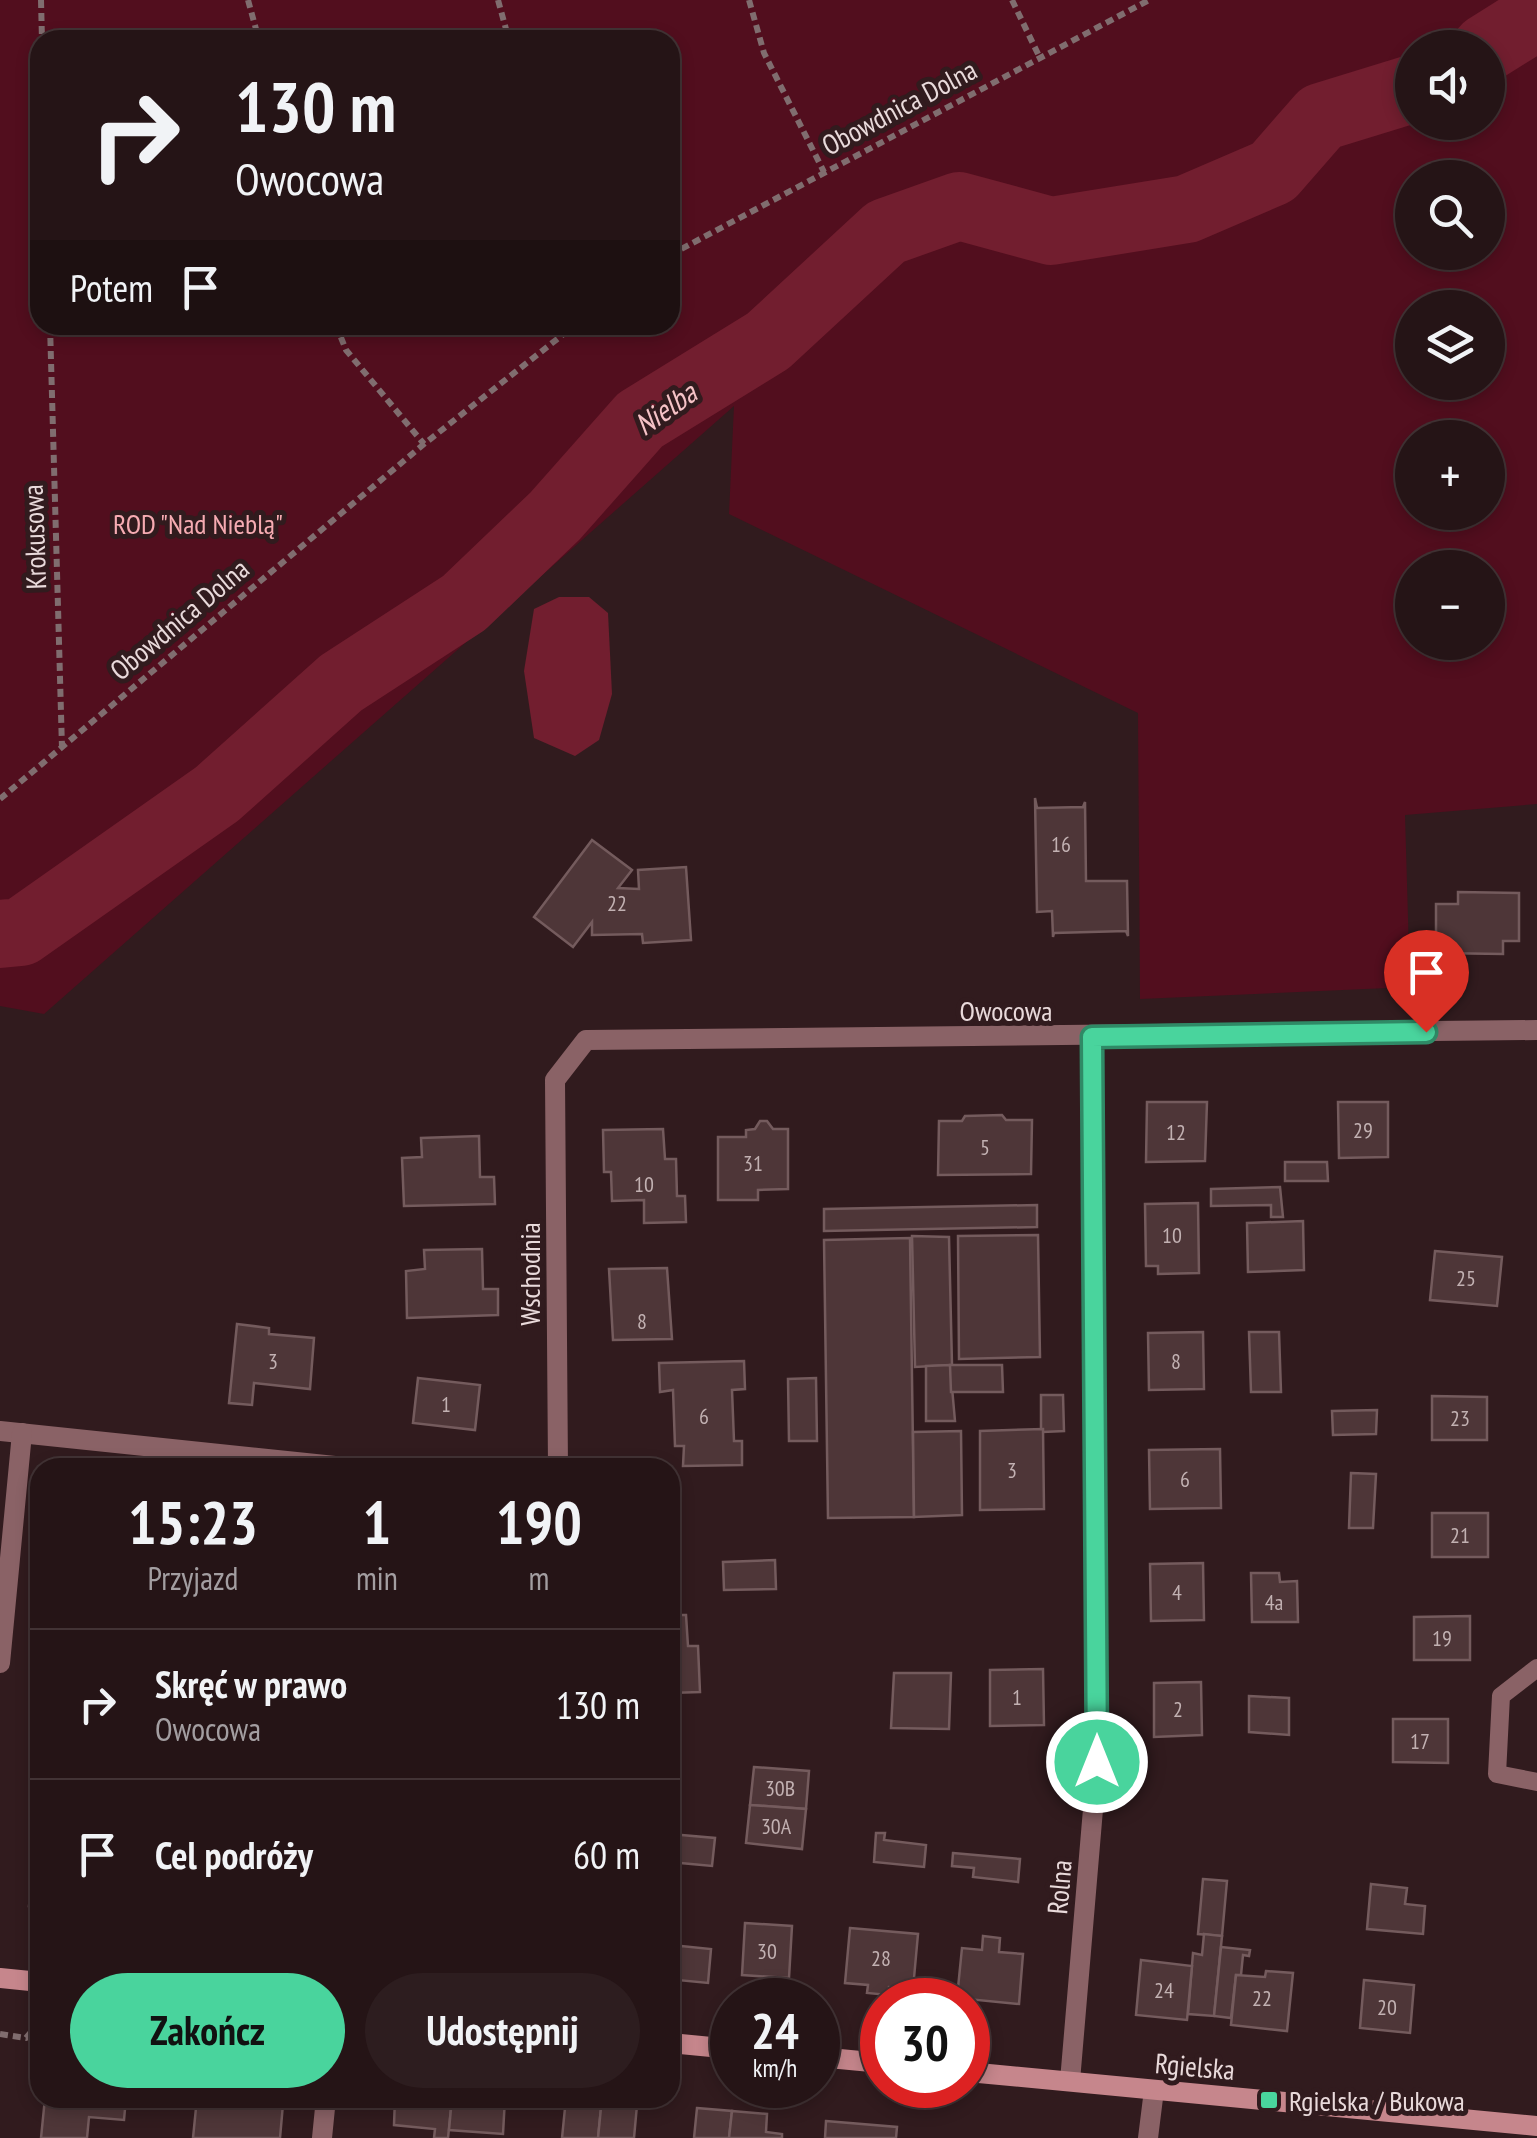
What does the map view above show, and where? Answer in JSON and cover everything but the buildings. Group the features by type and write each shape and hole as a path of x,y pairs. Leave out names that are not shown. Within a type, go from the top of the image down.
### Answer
{"street":[{"name":"Owocowa","path":"555,1080 586,1040 1537,1030"},
{"name":"Rolna","path":"1070,2082 1097,1762 1092,1037"},
{"name":"Wschodnia","path":"555,1080 558,1458"},
{"path":"0,1430 259,1458"},
{"path":"0,1663 22,1433"},
{"path":"0,1978 30,1981"},
{"path":"680,2044 710,2047"},
{"name":"Rgielska","path":"990,2074 1537,2126"},
{"path":"1148,2138 1154,2090"},
{"path":"322,2138 325,2108"}],"lane":[{"path":"1537,1668 1501,1696 1497,1774 1537,1782"}],"path":[{"path":"40,0 42,30"},
{"path":"248,0 256,30"},
{"path":"498,0 506,30"},
{"path":"749,0 764,53 824,172"},
{"path":"1012,0 1040,58"},
{"name":"Obowdnica Dolna","path":"680,251 1149,0"},
{"name":"Krokusowa","path":"50,335 62,748"},
{"path":"340,335 346,350 424,444"},
{"name":"Obowdnica Dolna","path":"0,799 424,444 561,335"},
{"path":"0,2034 26,2038 30,2033"}],"green space":[{"name":"ROD \"Nad Nieblą\"","path":"0,0 1537,0 1537,804 1405,815 1410,987 1140,999 1138,713 729,514 734,406 44,1014 0,1006"}],"shaded area":[{"path":"559,597 589,597 608,613 612,694 599,740 575,756 534,738 524,671 534,609"}],"waterway":[{"name":"Nielba","path":"1505,36 1537,16"},
{"name":"Nielba","path":"0,934 21,932 217,794 341,683 464,603 555,516 640,420 768,341 886,232 959,206 1051,231 1187,209 1273,172 1321,117 1395,94"}],"place":[{"name":"Rgielska / Bukowa","path":"1269,2100"}],"route":[{"path":"1097,1762 1092,1037 1426,1032"}]}
